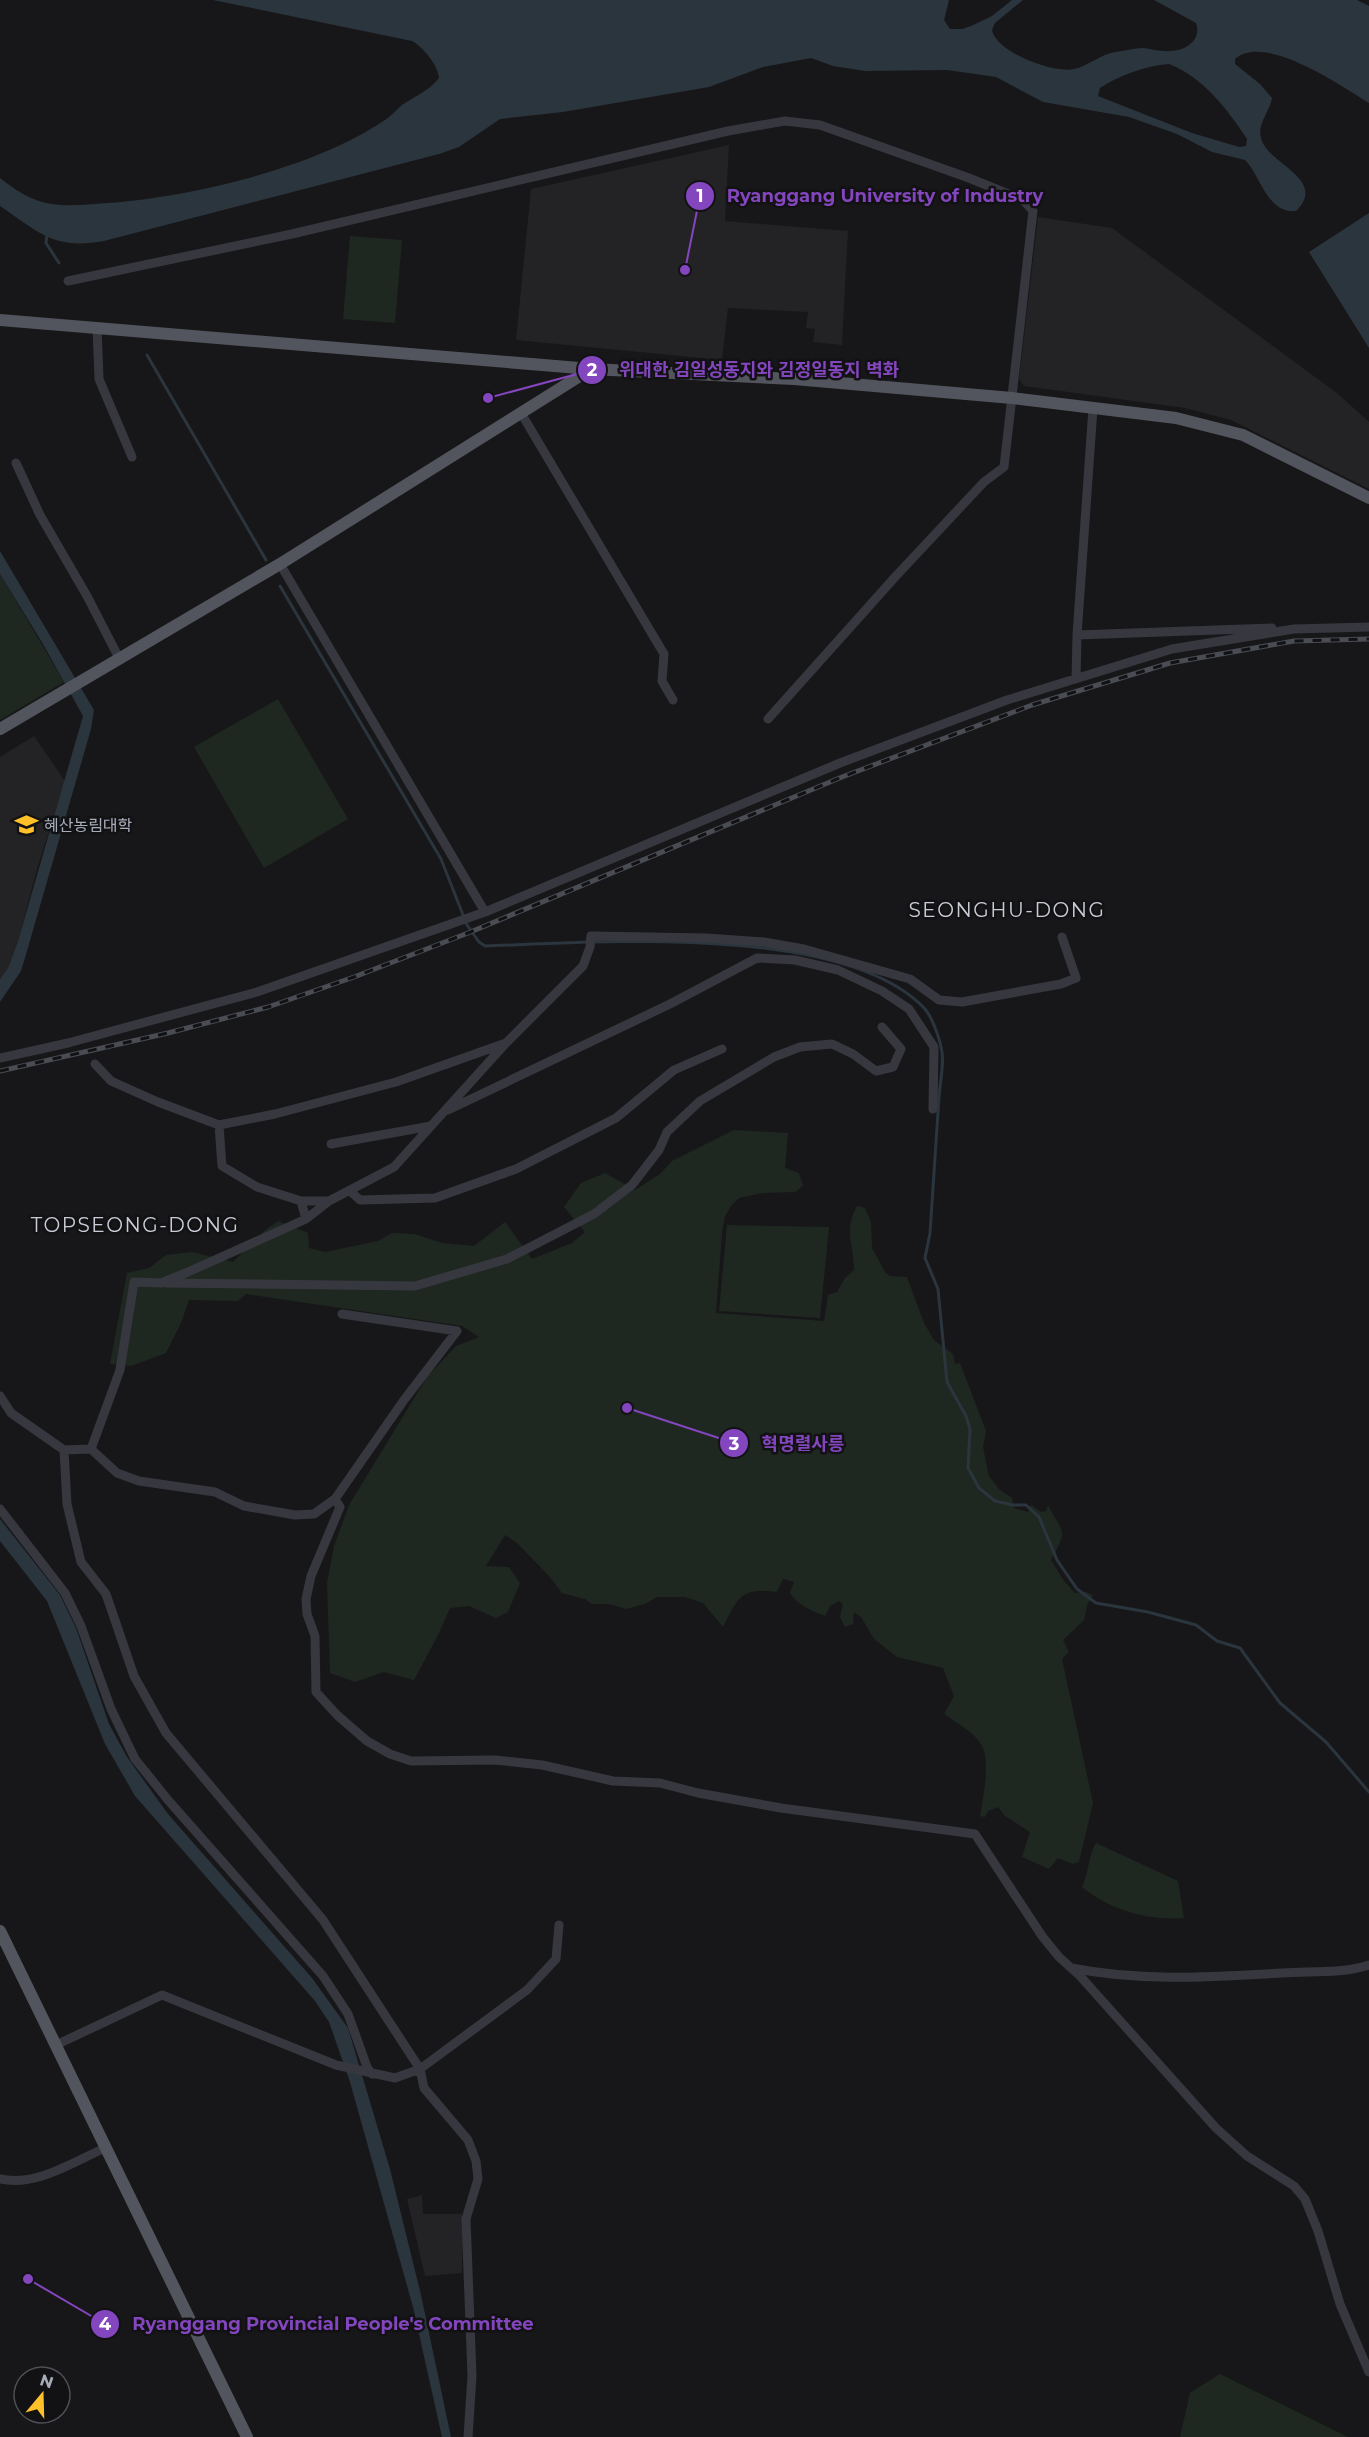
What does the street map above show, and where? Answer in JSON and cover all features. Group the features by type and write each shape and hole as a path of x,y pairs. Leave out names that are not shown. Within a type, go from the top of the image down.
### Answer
{"main road":[{"path":"0,320 591,369 794,379 1012,398 1176,418 1243,435 1369,498"},
{"path":"0,729 280,564 591,369"},
{"path":"0,1931 248,2437"}],"street":[{"path":"68,281 292,234 728,131 785,121 820,125 969,178 1023,201 1033,211 1004,467 984,482 768,718"},
{"path":"97,328 99,379 132,457"},
{"path":"1076,679 1077,634 1093,408"},
{"path":"521,413 664,654 662,681 673,700"},
{"path":"16,463 40,515 87,596 119,658"},
{"path":"280,564 484,912"},
{"path":"1077,634 1369,627"},
{"path":"0,1058 68,1043 257,992 465,920 840,763 1007,700 1172,649 1294,629"},
{"path":"161,1283 306,1220 329,1201 394,1167 506,1043 584,966 591,936 706,938 764,942 804,949 909,978 939,1000 962,1002 1061,984 1076,978 1062,937"},
{"path":"443,1112 670,1004 757,958 795,960 838,970 882,991 909,1009 934,1047 933,1109"},
{"path":"91,1449 120,1370 134,1282 415,1286 507,1259 594,1214 632,1185 659,1150 667,1132 700,1101 774,1056 800,1047 832,1044 853,1054 876,1071 893,1067 901,1049 882,1027"},
{"path":"95,1064 111,1081 219,1125 275,1114 396,1082 506,1043"},
{"path":"350,1191 360,1200 435,1198 516,1169 616,1118 674,1070 722,1049"},
{"path":"219,1125 222,1166 257,1187 301,1201 329,1201"},
{"path":"331,1144 431,1126"},
{"path":"301,1201 306,1220"},
{"path":"0,1396 11,1413 64,1450 91,1449 117,1473 139,1481 215,1492 244,1506 296,1515 314,1514 335,1499 404,1400 457,1331 342,1314"},
{"path":"64,1450 68,1504 81,1562 106,1594 134,1676 166,1732 323,1920 420,2070 424,2088 468,2140 476,2161 478,2179 466,2219 472,2376 468,2437"},
{"path":"335,1499 340,1507 311,1576 306,1599 307,1614 315,1636 316,1692 337,1715 367,1741 390,1754 411,1761 495,1760 542,1765 613,1781 660,1783 698,1793 781,1808 975,1834 1042,1936 1216,2128 1247,2156 1294,2186 1305,2199 1318,2232 1340,2304 1369,2372"},
{"path":"0,1509 65,1593 81,1626 111,1709 135,1759 168,1800 324,1976 348,2014 370,2074"},
{"path":"56,2045 162,1995 336,2065 395,2078 420,2070 527,1990 556,1959 559,1925"},
{"path":"1071,1968 1136,1977 1204,1978 1284,1972 1350,1971 1369,1965"},
{"path":"0,2179 13,2182 40,2177 105,2148"}],"shaded area":[{"path":"213,0 949,0 944,20 950,29 962,29 992,16 1012,0 1023,0 995,23 992,30 996,38 1004,46 1027,60 1065,70 1074,69 1110,53 1140,48 1163,51 1187,47 1197,35 1196,23 1154,0 1357,0 1369,6 1369,103 1323,75 1283,57 1265,52 1248,52 1235,59 1235,64 1260,84 1272,98 1262,123 1261,138 1265,147 1301,180 1305,190 1304,200 1296,211 1278,207 1271,200 1245,160 1212,152 1177,134 1129,117 1043,102 996,77 947,70 865,71 833,66 811,58 763,67 709,87 563,112 500,119 459,147 439,154 104,241 72,243 48,237 0,206 0,178 24,195 45,203 79,205 107,203 140,200 213,187 288,166 324,152 385,120 439,78 429,57 412,41","holes":["1169,64 1204,86 1223,106 1247,139 1246,146 1239,147 1192,133 1098,96 1100,88 1108,83 1142,69"]},
{"path":"729,145 725,221 848,231 842,345 813,342 815,329 806,328 808,312 728,308 722,360 516,340 531,189"},
{"path":"1369,213 1369,348 1309,252"},
{"path":"1038,217 1112,228 1337,393 1369,422 1369,489 1231,420 1185,408 1024,386 1019,379"},
{"path":"350,236 402,240 395,323 343,319"},
{"path":"0,551 94,710 91,729 21,971 0,1002 0,979 8,968 18,941 83,716 0,574"},
{"path":"0,574 64,682 0,720"},
{"path":"278,699 348,819 264,868 194,747"},
{"name":"혜산농림대학","path":"34,736 65,781 37,869 18,941 8,968 0,979 0,757"},
{"path":"734,1130 788,1133 785,1168 799,1173 803,1186 795,1192 763,1193 739,1198 731,1206 725,1216 722,1233 716,1313 824,1321 828,1295 837,1292 845,1278 854,1270 850,1238 851,1223 857,1206 865,1208 871,1222 872,1248 885,1272 890,1276 907,1277 924,1323 934,1340 953,1354 955,1364 960,1363 986,1431 983,1447 989,1476 999,1489 1012,1498 1014,1508 1028,1512 1031,1505 1041,1512 1046,1511 1048,1505 1062,1532 1051,1560 1064,1581 1075,1593 1086,1592 1093,1595 1087,1605 1084,1620 1063,1640 1069,1652 1062,1659 1093,1803 1079,1862 1073,1864 1058,1858 1049,1869 1022,1857 1030,1832 1005,1816 998,1807 988,1811 985,1817 980,1816 985,1779 984,1751 973,1735 944,1714 954,1696 943,1668 897,1657 874,1639 861,1617 854,1612 853,1624 845,1627 840,1617 843,1604 839,1601 830,1606 825,1616 806,1607 790,1593 794,1582 783,1579 777,1592 755,1591 742,1596 723,1627 703,1603 685,1597 657,1597 645,1604 626,1609 610,1604 592,1604 585,1599 562,1593 517,1543 505,1535 486,1566 509,1567 520,1583 508,1612 496,1618 469,1606 450,1608 414,1680 384,1672 355,1682 330,1673 327,1583 334,1546 349,1505 427,1377 456,1346 479,1337 462,1326 246,1294 238,1301 189,1300 181,1323 166,1353 131,1366 110,1364 127,1273 149,1268 166,1255 192,1252 233,1262 264,1231 278,1221 308,1233 309,1248 325,1252 378,1241 392,1233 415,1234 442,1243 474,1246 505,1222 532,1259 572,1243 585,1232 564,1207 581,1183 605,1173 635,1190 660,1174 672,1161"},
{"path":"727,1225 829,1227 820,1318 719,1311"},
{"path":"0,1519 60,1595 76,1628 109,1724 127,1757 168,1814 312,1978 348,2028 390,2169 421,2295 451,2437 442,2437 413,2307 350,2082 329,2022 315,2001 135,1796 105,1744 47,1601 0,1541"},
{"path":"1096,1843 1178,1881 1184,1918 1143,1916 1117,1908 1082,1887"},
{"path":"422,2195 423,2214 462,2214 462,2273 425,2276 407,2199"},
{"path":"1220,2374 1348,2437 1180,2437 1190,2393"}],"waterway":[{"path":"47,234 46,243 59,263"},
{"path":"147,355 266,560"},
{"path":"280,586 441,859 467,925 479,942 485,946 652,942 717,944 780,950 838,962 887,981 925,1009 937,1033 943,1059 930,1233 925,1258 938,1289 947,1382 966,1416 970,1429 968,1468 979,1488 995,1501 1026,1505 1039,1517 1057,1560 1077,1589 1096,1603 1148,1612 1196,1625 1217,1641 1240,1648 1280,1703 1326,1742 1369,1792"}],"railway":[{"path":"0,1071 168,1033 268,1007 354,977 468,933 842,777 1032,705 1170,663 1294,641 1369,639"}],"place":[{"name":"Ryanggang University of Industry","path":"685,270"},
{"name":"위대한 김일성동지와 김정일동지 벽화","path":"488,398"},
{"name":"혜산농림대학","path":"26,825"},
{"name":"혁명렬사릉","path":"627,1408"},
{"name":"Ryanggang Provincial People's Committee","path":"28,2279"}],"district":[{"name":"SEONGHU-DONG","path":"1007,910"},
{"name":"TOPSEONG-DONG","path":"135,1225"}]}
